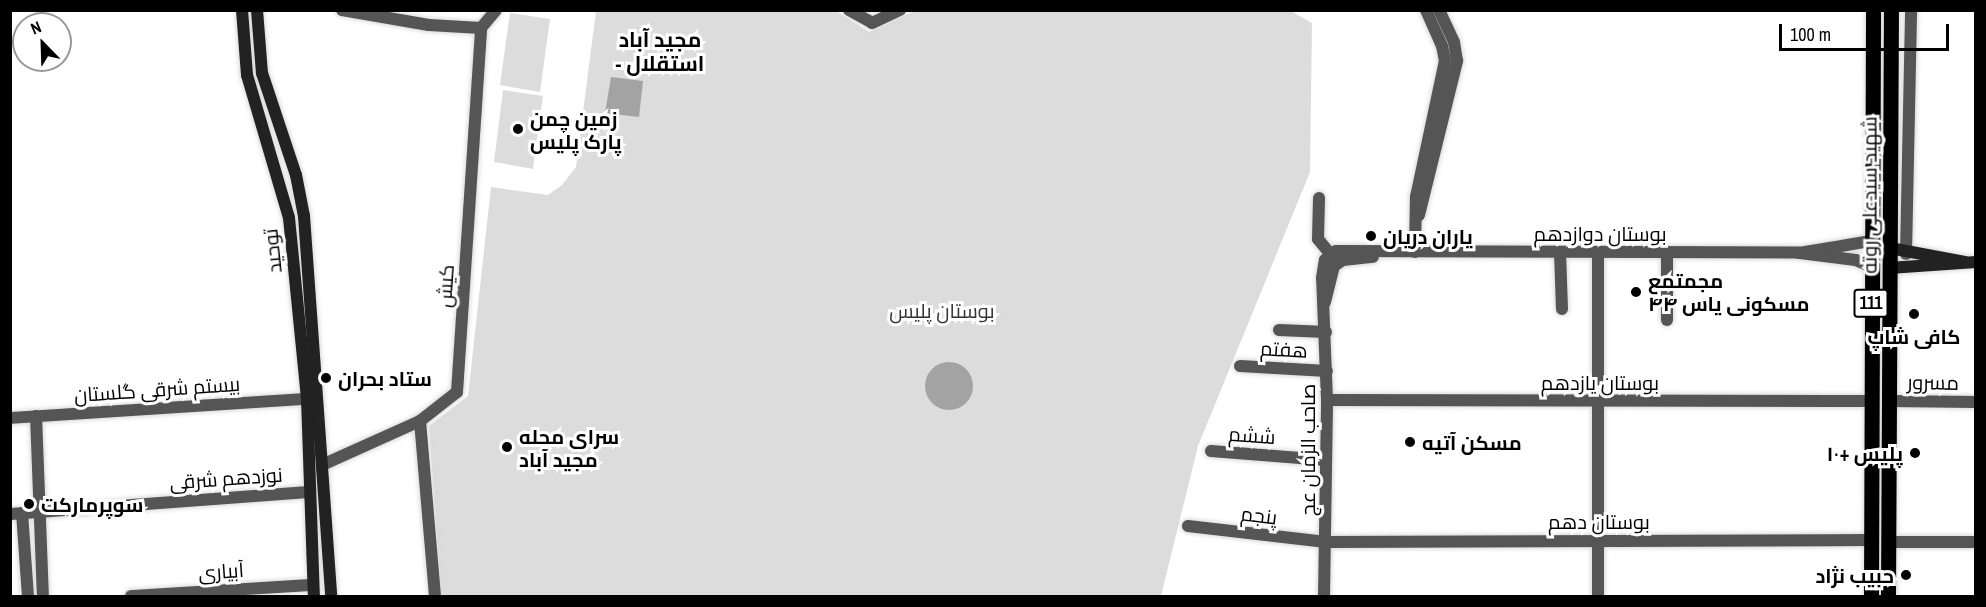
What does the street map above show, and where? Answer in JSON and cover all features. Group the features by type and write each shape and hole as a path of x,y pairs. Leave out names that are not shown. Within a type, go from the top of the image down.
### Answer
{"main road":[{"name":"توحید","path":"242,10 247,75 289,218 313,398"},
{"name":"توحید","path":"257,10 262,73 296,175 304,216 316,468 324,491 331,597"},
{"name":"شهید سیدعلی روته","path":"1871,597 1873,10"},
{"name":"شهید سیدعلی روته","path":"1888,597 1892,10"},
{"path":"1890,248 1906,254 1954,257 1971,262"},
{"path":"1889,268 1971,262"},
{"name":"توحید","path":"314,591 309,492 316,468"},
{"path":"309,492 324,491"}],"street":[{"path":"342,10 429,25 481,28 496,10"},
{"path":"849,10 872,23 900,10"},
{"path":"1414,252 1417,222 1416,197 1445,61 1442,46 1426,10"},
{"path":"1417,222 1457,61 1454,42 1439,10"},
{"path":"1906,254 1911,10"},
{"name":"کیش","path":"316,468 420,421 458,392 481,28"},
{"path":"1319,198 1318,239 1331,255 1325,260 1322,278 1325,303"},
{"name":"بوستان دوازدهم","path":"1799,253 1871,241"},
{"name":"بوستان دوازدهم","path":"1331,255 1336,250 1799,253 1856,260 1871,267"},
{"name":"بوستان دوازدهم","path":"1325,303 1334,266 1343,260 1401,252"},
{"path":"1560,252 1562,309"},
{"path":"1598,252 1598,597"},
{"path":"1667,253 1667,320"},
{"name":"صاحب الزمان عج","path":"1324,597 1327,400 1325,303"},
{"path":"1279,330 1326,332"},
{"name":"هفتم","path":"1240,366 1327,371"},
{"name":"بیستم شرقی گلستان","path":"10,418 313,398"},
{"name":"بوستان یازدهم","path":"1327,400 1872,401"},
{"name":"مسرور","path":"1890,400 1976,402"},
{"path":"36,416 43,597"},
{"path":"420,421 435,597"},
{"name":"ششم","path":"1211,451 1326,460"},
{"name":"نوزدهم شرقی","path":"16,514 309,492"},
{"path":"16,514 28,597"},
{"name":"پنجم","path":"1188,526 1326,542"},
{"name":"بوستان دهم","path":"1326,542 1872,540"},
{"path":"1888,542 1976,542"},
{"name":"آبیاری","path":"131,597 314,591"}],"green space":[{"name":"بوستان پلیس","path":"917,10 1289,10 1312,23 1310,172 1198,446 1161,596 441,596 429,426 468,396 491,187 548,195 562,185 576,167 596,11 836,11 869,32"},
{"name":"زمین چمن پارک پلیس","path":"510,13 550,19 540,92 500,85"},
{"name":"زمین چمن پارک پلیس","path":"503,90 543,96 533,169 494,162"}],"shaded area":[{"path":"611,77 643,81 639,117 605,113"},
{"path":"949,362 966,369 973,386 966,403 949,410 932,403 925,386 932,369"}],"place":[{"name":"زمین چمن پارک پلیس","path":"518,129"},
{"name":"یاران دریان","path":"1371,236"},
{"name":"مجمتمع مسکونی یاس ۴۴","path":"1636,292"},
{"name":"کافی شاپ","path":"1914,314"},
{"name":"ستاد بحران","path":"326,378"},
{"name":"مسکن آتیه","path":"1410,442"},
{"name":"سرای محله مجید آباد","path":"507,447"},
{"name":"پلیس +۱۰","path":"1915,453"},
{"name":"سوپرمارکت","path":"29,504"},
{"name":"حبیب نژاد","path":"1906,575"}],"district":[{"name":"مجید آباد - استقلال","path":"660,52"}]}
